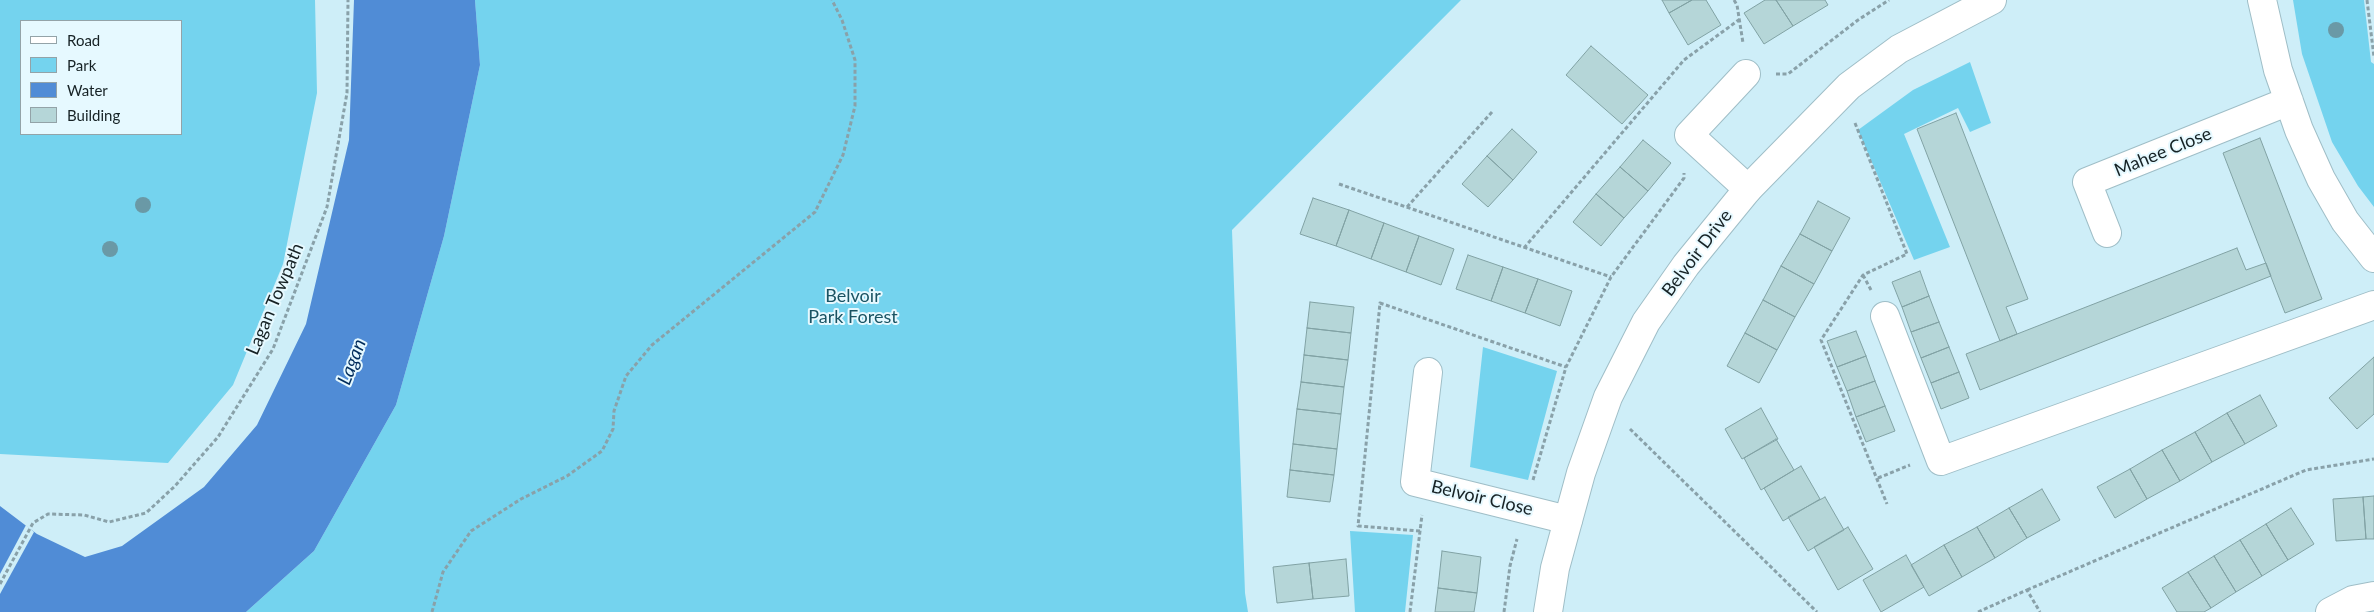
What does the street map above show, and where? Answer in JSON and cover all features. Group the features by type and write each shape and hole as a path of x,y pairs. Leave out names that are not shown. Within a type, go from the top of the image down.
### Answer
{"street":[{"name":"Belvoir Drive","path":"1548,612 1556,568 1568,520 1581,473 1605,404 1646,322 1686,265 1748,189 1849,86 1899,49 1992,0"},
{"path":"2262,0 2278,70 2321,180 2345,221 2374,258"},
{"path":"1746,74 1689,135 1748,189"},
{"name":"Mahee Close","path":"2107,233 2087,182 2289,101"},
{"path":"1886,316 1941,461 2374,305"},
{"name":"Belvoir Close","path":"1428,372 1415,482 1568,520"},
{"path":"2330,612 2353,600 2374,596"}],"path":[{"name":"Lagan Towpath","path":"0,584 33,523 48,514 84,515 109,522 146,513 175,486 218,437 273,349 327,207 347,93 348,0"},
{"path":"432,612 442,572 471,531 521,499 567,476 602,451 613,429 614,411 626,376 652,345 815,212 844,155 855,106 855,60 842,20 832,0"},
{"path":"1734,0 1740,19 1746,74 1788,74 1858,20 1889,0"},
{"path":"2367,0 2374,57"},
{"path":"1524,248 1684,60 1740,19"},
{"path":"1407,207 1492,112"},
{"path":"1504,612 1510,566 1566,368 1611,278 1684,178 1689,135"},
{"path":"1339,184 1611,278"},
{"path":"1605,404 1817,612"},
{"path":"1978,612 2306,470 2374,459"},
{"path":"1410,612 1424,500 1415,482"},
{"path":"2027,590 2040,612"}],"green space":[{"path":"0,0 315,0 317,93 283,264 233,385 168,463 0,454"},
{"name":"Belvoir Park Forest","path":"475,0 1461,0 1232,230 1245,593 1248,612 246,612 314,551 396,405 444,236 480,65"},
{"path":"2293,0 2364,0 2371,62 2374,64 2374,207 2358,186 2332,142 2302,54"},
{"path":"1970,62 1991,123 1970,132 1958,108 1904,134 1950,247 1914,260 1858,130 1913,90"},
{"path":"1483,347 1557,371 1528,480 1470,467"},
{"path":"1350,531 1413,535 1405,612 1355,612"}],"water":[{"name":"Lagan","path":"354,0 475,0 480,65 444,236 396,405 314,551 246,612 0,612 0,506 37,534 85,557 122,546 204,487 257,425 306,324 349,140"}],"pier":[{"path":"26,525 34,532 0,594 0,574"}],"building":[{"path":"1662,0 1692,0 1669,13"},
{"path":"1692,0 1706,0 1721,25 1688,45 1669,13"},
{"path":"1765,0 1776,0 1793,26 1764,44 1744,13"},
{"path":"1776,0 1825,0 1828,5 1793,26"},
{"path":"1591,46 1648,95 1622,124 1566,75"},
{"path":"1956,113 2028,299 2006,307 2017,334 2000,341 1917,129"},
{"path":"1512,129 1537,152 1513,180 1487,156"},
{"path":"2260,138 2322,299 2285,313 2223,153"},
{"path":"1643,140 1671,163 1648,191 1620,167"},
{"path":"1487,156 1513,180 1488,207 1462,184"},
{"path":"1620,167 1648,191 1624,218 1596,194"},
{"path":"1596,194 1624,218 1601,246 1573,222"},
{"path":"1313,198 1349,210 1336,246 1300,234"},
{"path":"1818,201 1850,218 1832,251 1800,234"},
{"path":"1349,210 1384,223 1371,259 1336,246"},
{"path":"1384,223 1419,236 1406,272 1371,259"},
{"path":"1800,234 1832,251 1814,284 1781,266"},
{"path":"1419,236 1454,249 1441,285 1406,272"},
{"path":"2237,248 2246,270 2266,263 2271,276 1980,390 1966,354"},
{"path":"1468,255 1503,267 1491,301 1456,289"},
{"path":"1781,266 1814,284 1795,317 1763,300"},
{"path":"1503,267 1538,279 1525,313 1491,301"},
{"path":"1920,271 1929,296 1902,307 1892,282"},
{"path":"1538,279 1572,291 1560,326 1525,313"},
{"path":"1929,296 1939,322 1911,332 1902,307"},
{"path":"1763,300 1795,317 1777,350 1745,333"},
{"path":"1310,302 1354,307 1351,333 1307,328"},
{"path":"1939,322 1949,347 1921,358 1911,332"},
{"path":"1307,328 1351,333 1348,360 1304,355"},
{"path":"1856,331 1866,356 1837,367 1827,341"},
{"path":"1745,333 1777,350 1759,383 1727,366"},
{"path":"1949,347 1959,372 1931,383 1921,358"},
{"path":"1304,355 1348,360 1344,387 1301,382"},
{"path":"1866,356 1875,381 1847,391 1837,367"},
{"path":"2374,357 2374,414 2357,429 2329,398"},
{"path":"1959,372 1969,398 1941,409 1931,383"},
{"path":"1875,381 1885,406 1856,417 1847,391"},
{"path":"1301,382 1344,387 1341,414 1297,409"},
{"path":"2260,395 2277,426 2245,444 2227,413"},
{"path":"1885,406 1895,431 1866,442 1856,417"},
{"path":"1761,408 1778,439 1742,459 1725,429"},
{"path":"1297,409 1341,414 1337,449 1293,444"},
{"path":"2227,413 2245,444 2212,462 2195,432"},
{"path":"2195,432 2212,462 2180,481 2162,450"},
{"path":"1776,439 1794,470 1761,490 1744,458"},
{"path":"1293,444 1337,449 1334,475 1290,470"},
{"path":"2162,450 2180,481 2147,499 2130,469"},
{"path":"1801,466 1820,499 1783,521 1764,488"},
{"path":"2130,469 2147,499 2115,518 2097,487"},
{"path":"1290,470 1334,475 1330,502 1287,497"},
{"path":"2042,489 2060,520 2027,538 2009,508"},
{"path":"2374,496 2374,539 2366,539 2363,497"},
{"path":"1825,497 1844,530 1808,551 1788,517"},
{"path":"2363,497 2366,539 2336,541 2333,499"},
{"path":"2009,508 2027,538 1995,558 1977,527"},
{"path":"2291,508 2314,544 2288,560 2266,524"},
{"path":"2266,524 2288,560 2262,576 2240,540"},
{"path":"1848,527 1873,569 1838,590 1814,547"},
{"path":"1977,527 1995,558 1962,577 1944,545"},
{"path":"2240,540 2262,576 2236,592 2214,556"},
{"path":"1944,545 1962,577 1929,596 1911,565"},
{"path":"1442,551 1481,557 1477,593 1438,588"},
{"path":"1906,555 1924,587 1881,612 1863,580"},
{"path":"2214,556 2236,592 2211,608 2188,572"},
{"path":"1346,559 1349,596 1313,599 1309,563"},
{"path":"1309,563 1313,599 1277,603 1273,567"},
{"path":"2188,572 2211,608 2204,612 2177,612 2162,588"},
{"path":"1438,588 1477,593 1474,612 1435,612"}]}
